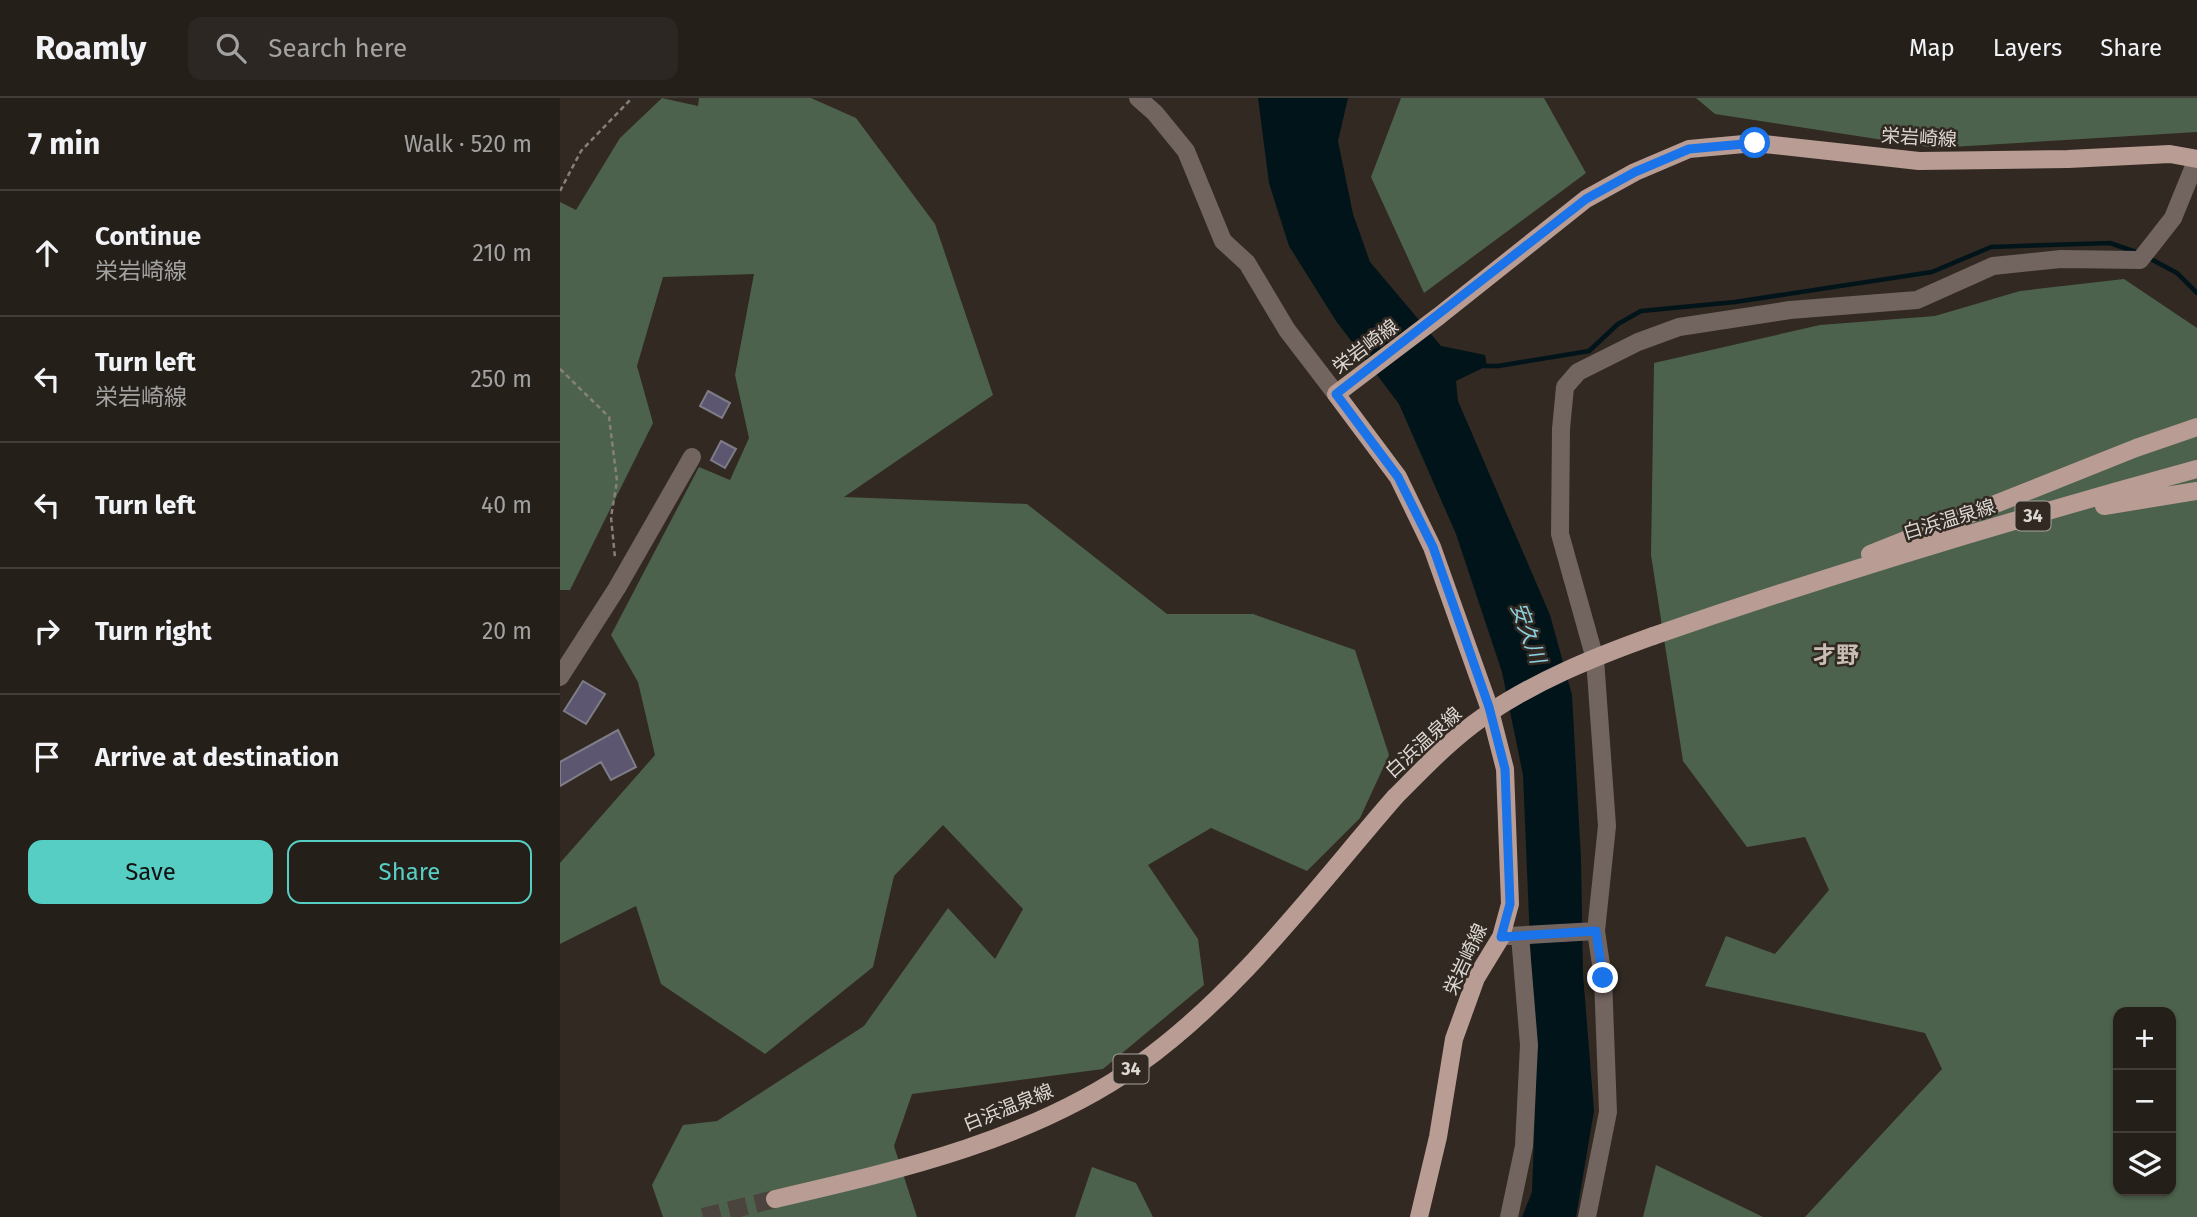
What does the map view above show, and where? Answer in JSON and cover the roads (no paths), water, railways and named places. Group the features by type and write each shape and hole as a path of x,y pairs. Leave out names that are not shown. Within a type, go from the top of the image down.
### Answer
{"main road":[{"name":"栄岩崎線","path":"1419,1217 1438,1137 1454,1039 1476,978 1501,937 1510,904 1505,769 1489,707 1433,547 1398,477 1336,394 1586,199 1635,172 1689,149 1755,143 1919,162 2170,155 2197,159"},
{"path":"1750,603 2136,448 2197,427"},
{"name":"白浜温泉線","path":"775,1199 879,1174 972,1146 1059,1111 1136,1066 1170,1041 1236,979 1395,797 1455,739 1516,696 1581,664 1750,603 1870,565 2197,470"},
{"path":"1870,565 2058,515 2197,491"}],"street":[{"path":"1138,98 1155,113 1186,151 1223,241 1247,263 1287,330 1336,394"},
{"path":"1587,1217 1608,1112 1603,978 1592,931 1607,826 1595,659 1560,534 1561,429 1565,387 1578,372 1638,342 1679,327 1790,310 1917,300 1993,266 2062,259 2140,260 2173,218 2197,159"},
{"path":"560,677 617,588 692,457"},
{"path":"1501,937 1592,931"},
{"path":"1509,1217 1524,1146 1528,1045 1520,936"}],"water":[{"name":"安久川","path":"1258,98 1348,98 1338,141 1353,214 1370,262 1441,346 1485,355 1487,366 1456,381 1458,401 1550,615 1572,695 1581,859 1583,974 1594,1111 1576,1217 1522,1217 1532,1192 1536,1083 1523,775 1502,672 1456,534 1399,404 1336,321 1289,246 1269,183"}],"waterway":[{"path":"1484,366 1589,351 1618,324 1641,311 1735,302 1932,272 1991,247 2110,243 2136,252"},
{"path":"2147,257 2177,273 2197,293"}],"tunnel":[{"path":"703,1217 775,1199"}],"district":[{"name":"才野","path":"1836,655"}]}
